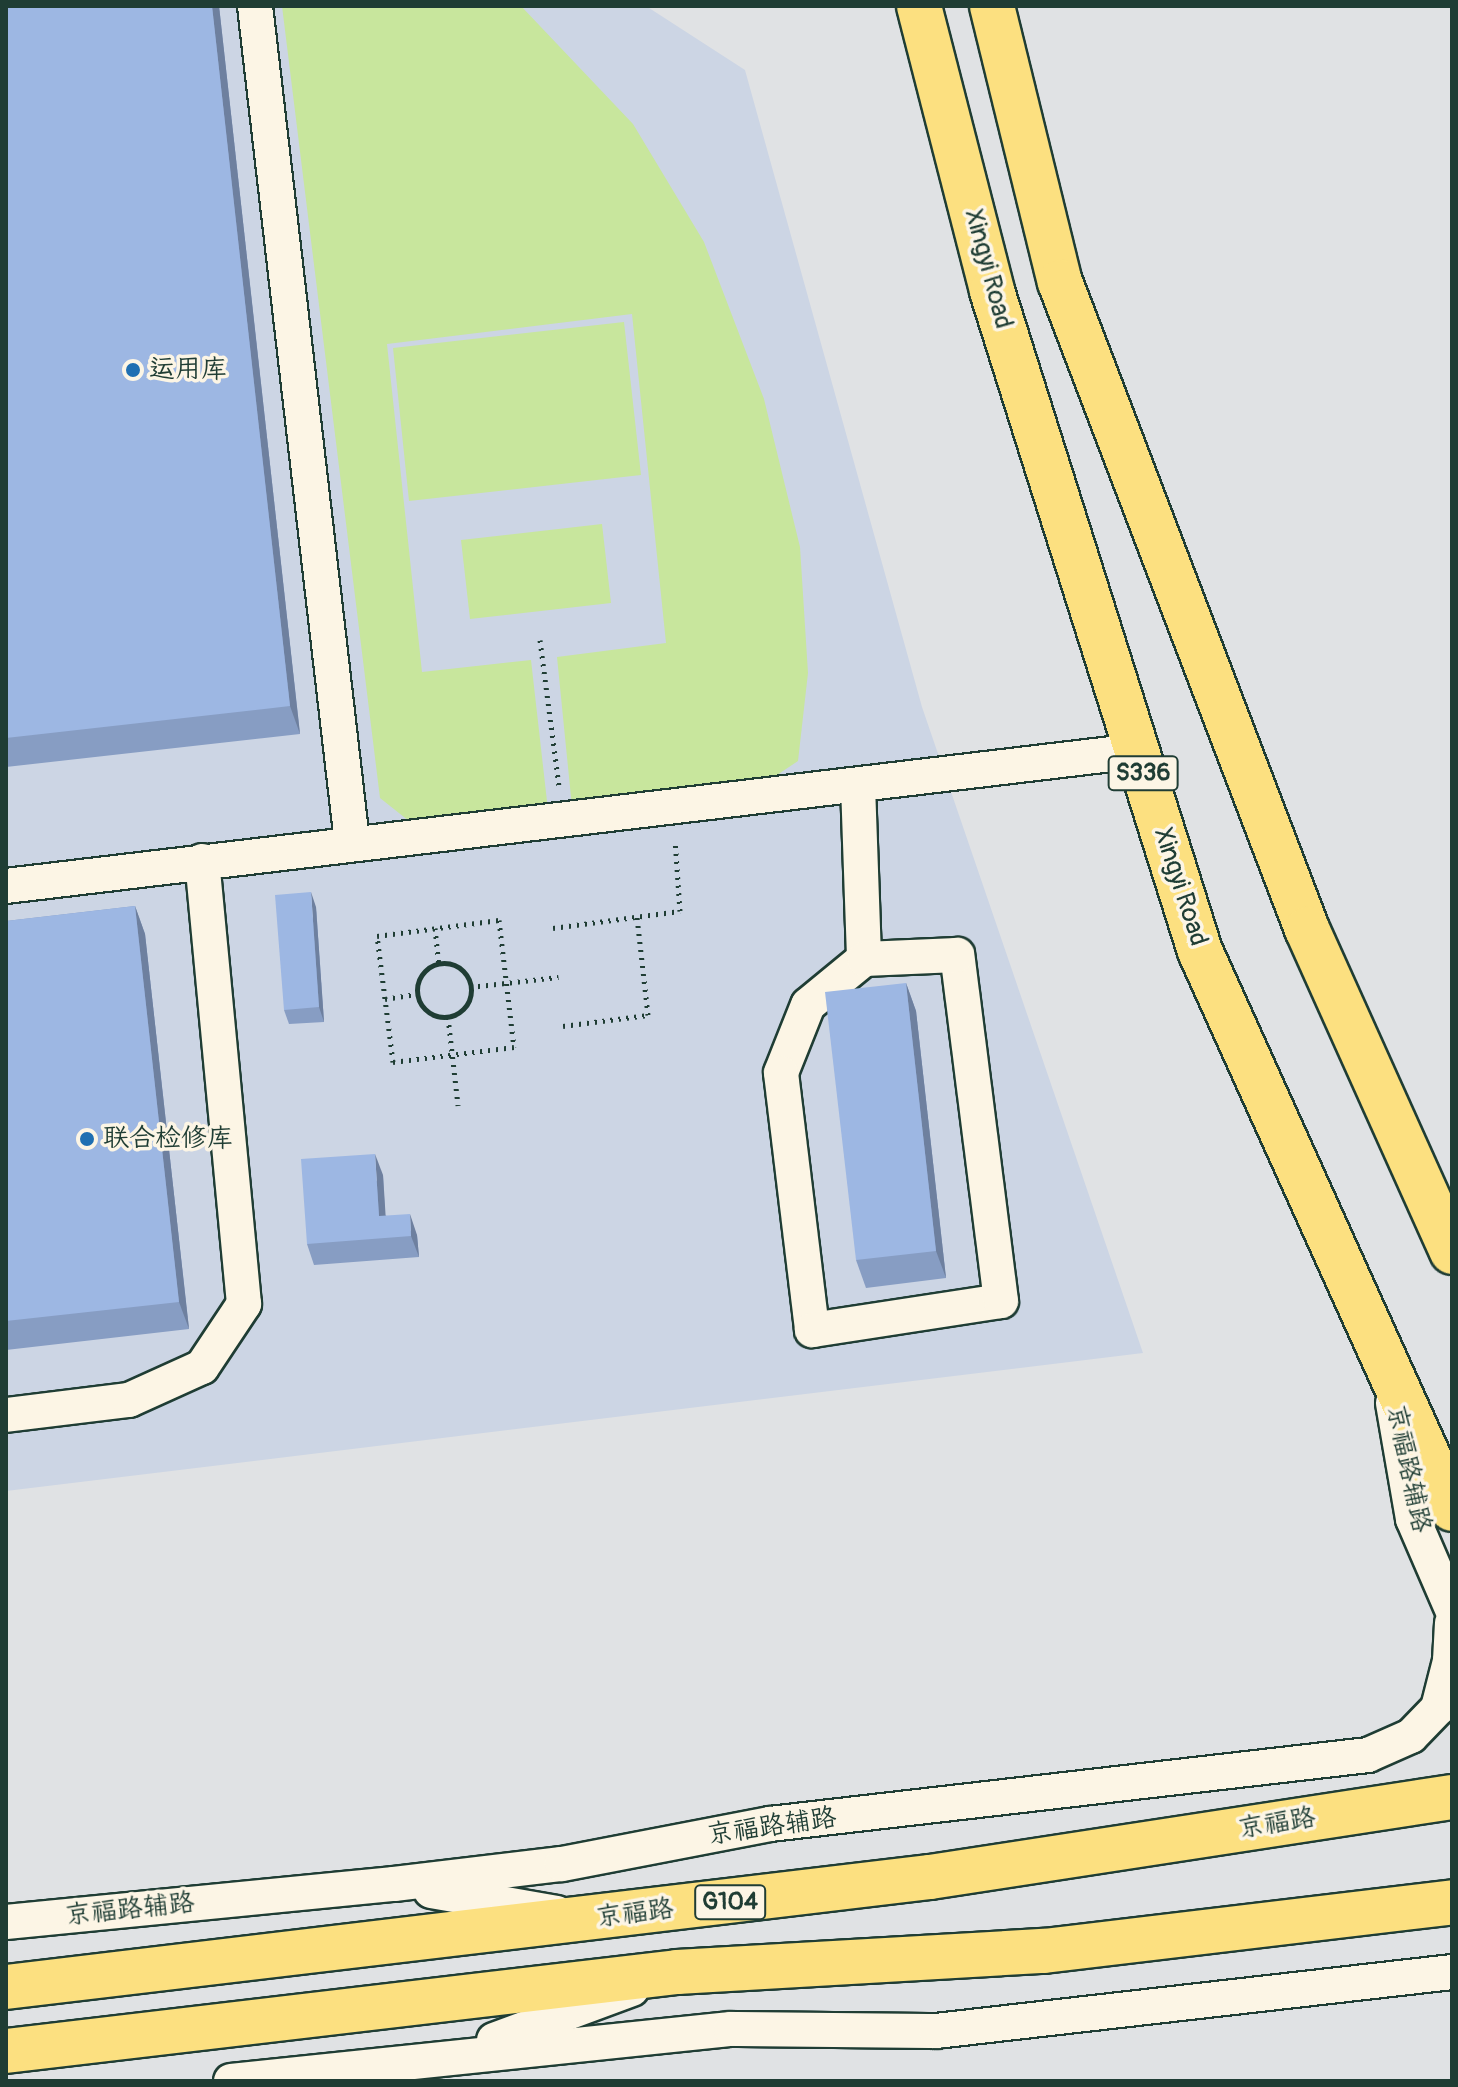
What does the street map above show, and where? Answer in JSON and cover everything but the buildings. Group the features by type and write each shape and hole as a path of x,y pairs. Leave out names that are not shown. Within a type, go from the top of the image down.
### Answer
{"main road":[{"name":"Xingyi Road","path":"919,6 992,291 1200,951 1387,1371 1452,1509"},
{"path":"992,6 1060,282 1307,929 1452,1252"},
{"name":"京福路","path":"6,1987 930,1877 1452,1797"},
{"path":"6,2051 677,1972 1044,1951 1452,1902"}],"street":[{"path":"255,6 352,842"},
{"path":"6,886 352,842 1136,751"},
{"path":"858,785 864,959"},
{"path":"6,1415 129,1400 202,1367 244,1304 202,861"},
{"path":"957,955 1001,1301 812,1330 781,1073 808,1005 864,959 957,955"},
{"name":"京福路辅路","path":"1387,1371 1413,1519 1452,1609"},
{"name":"京福路辅路","path":"6,1922 394,1884 562,1864 770,1824 1368,1755 1411,1736 1438,1708 1450,1661 1452,1623"},
{"path":"394,1884 593,1919"},
{"path":"448,2057 677,1972"},
{"path":"231,2081 731,2029 936,2031 1452,1972"}],"path":[{"path":"540,640 563,819"},
{"path":"553,928 680,911 672,807"},
{"path":"563,1026 648,1015 637,917"},
{"path":"499,920 514,1047 393,1062 377,936 435,928 499,920"},
{"path":"435,928 439,964"},
{"path":"439,964 462,970 470,987 467,1004 448,1017 426,1011 418,994 420,977 428,968 439,964"},
{"path":"470,987 558,977"},
{"path":"385,999 418,994"},
{"path":"448,1017 458,1105"}],"shaded area":[{"path":"6,6 646,6 745,70 922,707 1143,1353 6,1491"}],"green space":[{"path":"282,6 521,6 633,124 704,242 764,399 800,547 808,673 798,761 777,775 572,807 557,657 666,643 632,314 387,344 422,672 531,660 548,810 409,821 380,798"},
{"path":"624,322 641,475 409,501 393,348"},
{"path":"602,524 611,603 470,619 461,540"}],"place":[{"name":"运用库","path":"133,370"},
{"name":"联合检修库","path":"87,1139"}]}
